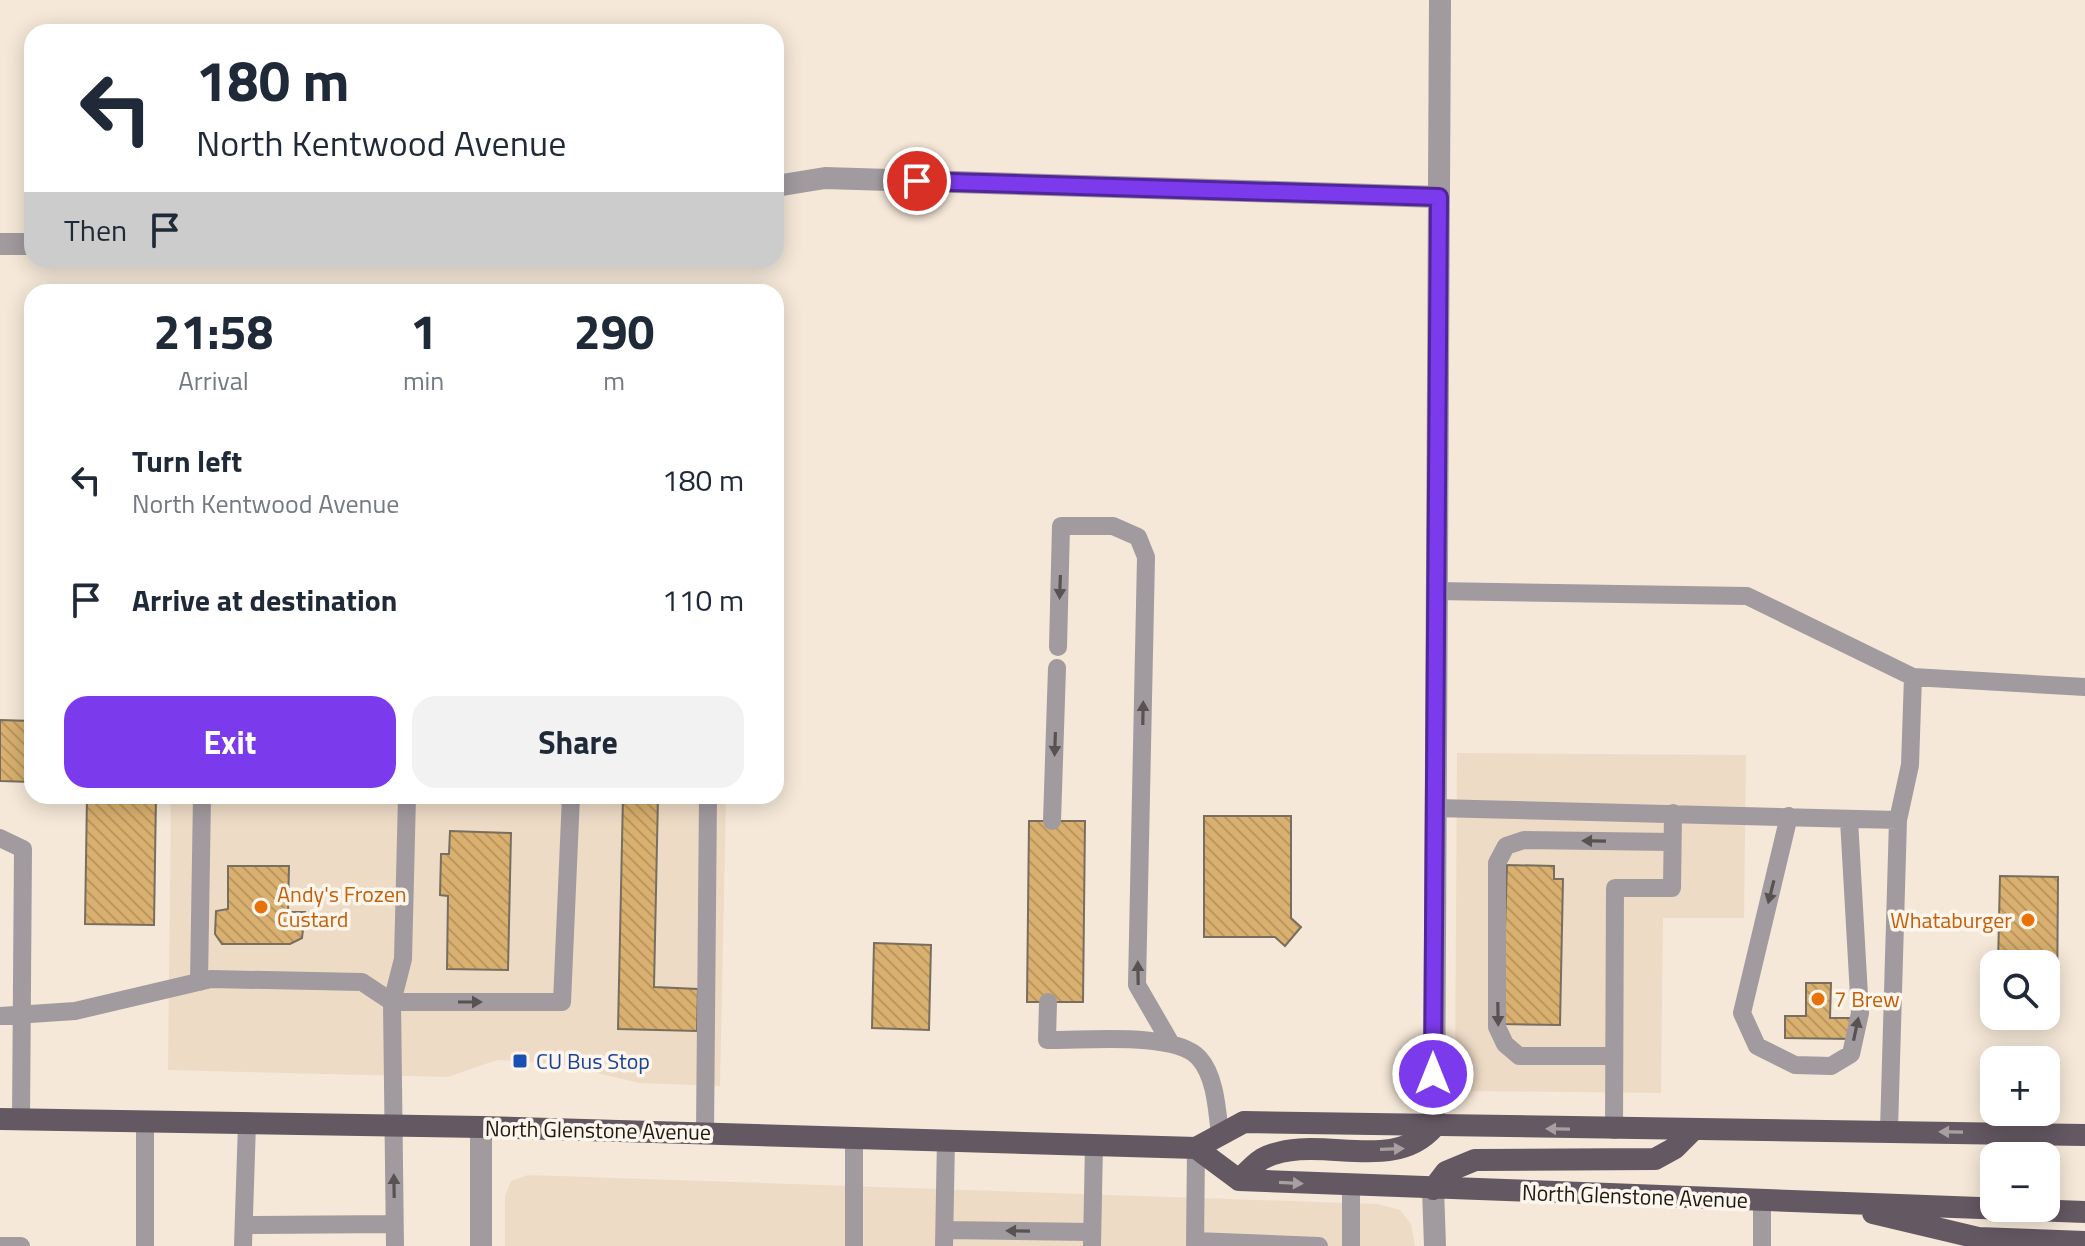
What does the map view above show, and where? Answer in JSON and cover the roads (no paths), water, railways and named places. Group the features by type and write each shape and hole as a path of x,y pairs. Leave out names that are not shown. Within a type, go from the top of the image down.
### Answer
{"main road":[{"name":"North Glenstone Avenue","path":"11,1119 481,1127 1196,1148"},
{"path":"1434,1127 1407,1148 1281,1152 1260,1160 1239,1180 1196,1148 1244,1122 2085,1135"},
{"path":"1433,1189 1446,1172 1475,1160 1655,1159 1675,1148 1692,1131"},
{"name":"North Glenstone Avenue","path":"1239,1180 2085,1212"},
{"path":"1833,1203 1978,1238 2085,1242"}],"street":[{"path":"1434,1127 1440,0"},
{"path":"784,185 825,178 1439,197"},
{"path":"0,244 24,244"},
{"path":"481,1127 481,1246"},
{"path":"1433,1189 1435,1246"}],"lane":[{"path":"1058,647 1061,526 1113,526 1138,537 1146,557 1137,985 1170,1042"},
{"path":"1436,591 1747,596 1913,677 2085,687"},
{"path":"1052,821 1057,668"},
{"path":"1889,1130 1898,820 1910,765 1913,677"},
{"path":"199,982 202,804"},
{"path":"395,1246 392,1002 403,959 407,804"},
{"path":"0,1016 75,1011 211,979 362,982 392,1002 562,1002 571,804"},
{"path":"705,1133 708,804"},
{"path":"1435,808 1898,820"},
{"path":"1614,1130 1615,888 1672,888 1673,813"},
{"path":"1789,816 1742,1013 1757,1046 1795,1065 1831,1066 1851,1054 1860,1013 1849,820"},
{"path":"0,838 23,849 21,1016 11,1119"},
{"path":"1614,1056 1519,1056 1505,1044 1497,1027 1497,863 1506,846 1524,840 1672,842"},
{"path":"1048,1002 1047,1040 1170,1042 1199,1057 1215,1094 1220,1135"},
{"path":"145,1121 145,1246"},
{"path":"243,1246 247,1123"},
{"path":"854,1137 854,1246"},
{"path":"946,1139 944,1238 1092,1239 1094,1144"},
{"path":"1196,1148 1195,1244 1319,1246"},
{"path":"1351,1186 1351,1246"},
{"path":"1762,1200 1762,1246"},
{"path":"244,1225 394,1224"},
{"path":"0,1246 21,1246"}],"place":[{"name":"Andy's Frozen Custard","path":"261,907"},
{"name":"Whataburger","path":"2028,920"},
{"name":"7 Brew","path":"1818,999"},
{"name":"CU Bus Stop","path":"520,1061"}]}
